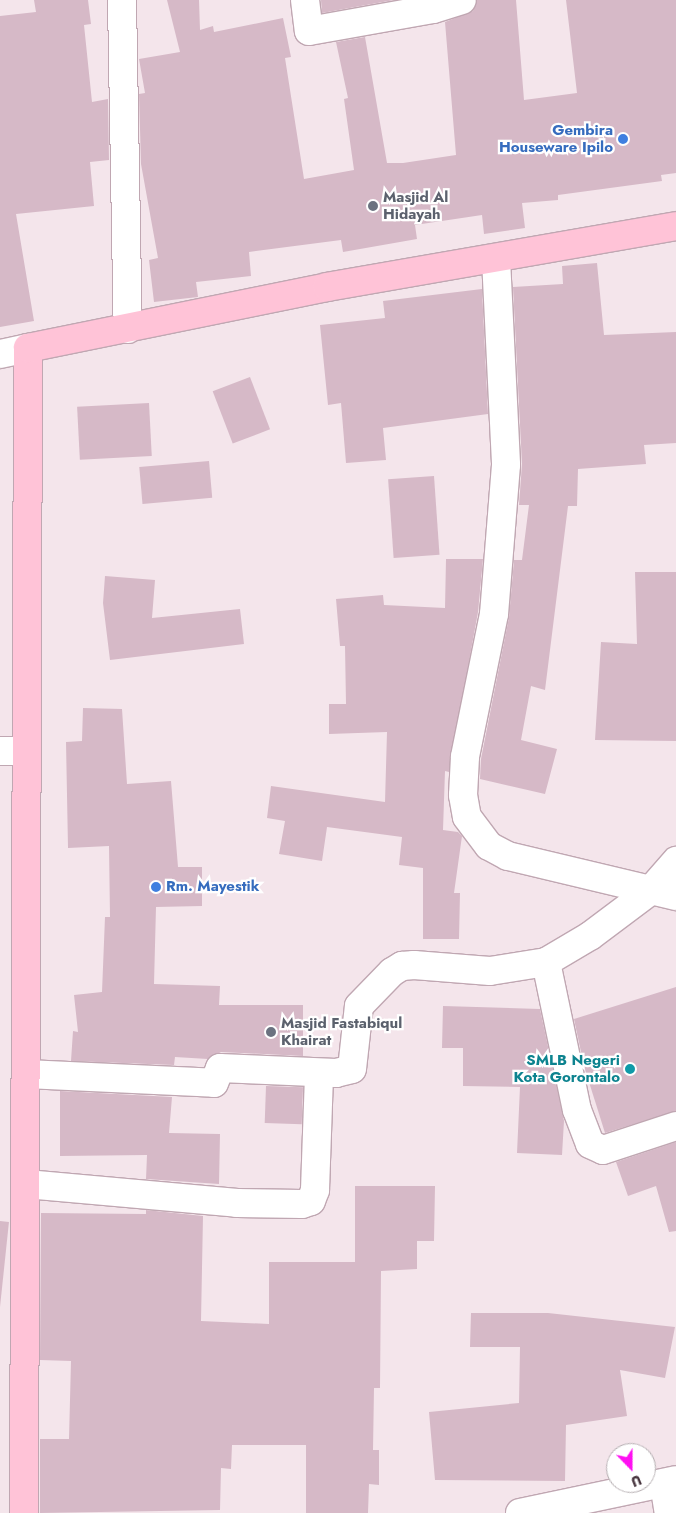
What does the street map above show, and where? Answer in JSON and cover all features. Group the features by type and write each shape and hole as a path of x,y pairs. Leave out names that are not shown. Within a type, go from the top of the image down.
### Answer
{"street":[{"path":"122,0 128,329"},
{"path":"305,0 309,30 433,9 462,0"},
{"path":"0,354 128,329 326,286 496,259 676,226"},
{"path":"496,259 506,465 494,614 465,757 463,794 467,817 489,846 508,856 663,893"},
{"path":"24,1513 26,1074 12,751 28,348"},
{"path":"26,1074 214,1083 220,1068 319,1073 352,1069 358,1006 402,966 490,971 546,962 663,893 676,861"},
{"path":"546,962 577,1110 590,1144 603,1150 676,1126"},
{"path":"26,1184 237,1203 302,1204 311,1201 315,1190 319,1073"},
{"path":"520,1513 670,1482 669,1513"}],"building":[{"path":"34,0 88,0 91,24 84,25 92,102 108,99 109,160 90,162 94,206 16,214 34,321 0,327 0,16 36,12"},
{"path":"167,0 199,0 200,30 213,26 214,32 283,18 291,57 285,58 304,179 354,170 344,99 348,98 336,42 365,37 387,163 403,163 456,155 445,22 473,11 477,0 516,0 524,100 577,93 566,0 676,0 676,173 661,175 662,181 558,195 558,200 522,203 525,228 484,234 482,215 415,225 417,239 343,252 341,240 249,252 251,276 196,282 198,297 154,302 149,260 158,258 141,164 139,94 145,93 139,59 180,52"},
{"path":"321,0 394,0 322,13"},
{"path":"597,263 604,335 676,332 676,443 644,445 646,464 578,469 577,506 568,506 545,690 531,686 521,740 557,749 545,794 480,779 481,759 509,617 514,560 522,560 529,505 519,505 522,464 513,287 563,284 562,266"},
{"path":"482,289 488,414 383,428 386,460 346,463 341,403 328,405 320,325 385,318 383,301"},
{"path":"250,377 270,429 233,444 213,391"},
{"path":"149,403 152,456 80,460 77,407"},
{"path":"209,461 212,498 142,504 139,467"},
{"path":"434,476 440,555 394,558 388,479"},
{"path":"446,559 483,559 478,612 449,772 445,771 443,830 458,832 462,836 454,893 460,893 459,939 423,939 423,868 399,865 402,837 327,827 322,861 279,854 285,821 267,818 271,786 385,802 387,732 329,734 329,704 346,704 345,646 340,646 336,599 383,595 384,605 445,608"},
{"path":"635,572 676,572 676,741 595,740 601,642 637,644"},
{"path":"105,576 155,580 152,618 240,609 244,644 110,660 103,603"},
{"path":"83,708 122,709 127,784 171,781 178,867 202,867 202,906 156,907 154,984 220,986 219,1005 303,1005 303,1056 221,1052 208,1059 175,1057 174,1065 71,1061 73,1031 78,1032 74,995 102,992 105,917 110,917 109,846 68,848 66,742 82,741"},
{"name":"SMLB Negeri Kota Gorontalo","path":"676,987 676,1111 605,1133 584,1066 574,1019"},
{"path":"443,1006 540,1009 564,1121 562,1155 517,1153 520,1087 463,1086 463,1048 442,1048"},
{"path":"266,1086 303,1087 302,1124 265,1123"},
{"path":"60,1091 172,1097 169,1133 220,1134 219,1184 146,1179 147,1155 60,1156"},
{"path":"676,1142 676,1231 669,1232 656,1186 628,1196 616,1162"},
{"path":"355,1186 435,1186 434,1241 417,1241 417,1269 381,1271 380,1388 374,1388 373,1450 379,1450 379,1485 369,1484 368,1513 306,1513 306,1445 232,1445 231,1469 221,1468 220,1510 40,1513 40,1439 69,1439 71,1361 40,1360 41,1213 146,1214 146,1210 203,1216 201,1321 269,1324 269,1262 355,1262"},
{"path":"0,1221 9,1222 0,1307"},
{"path":"471,1313 548,1313 675,1327 665,1378 620,1370 627,1416 566,1425 565,1481 435,1480 429,1412 519,1403 520,1347 470,1347"}],"place":[{"name":"Gembira Houseware Ipilo","path":"623,139"},
{"name":"Masjid Al Hidayah","path":"373,206"},
{"name":"Rm. Mayestik","path":"156,887"},
{"name":"Masjid Fastabiqul Khairat","path":"271,1032"},
{"name":"SMLB Negeri Kota Gorontalo","path":"630,1069"}]}
